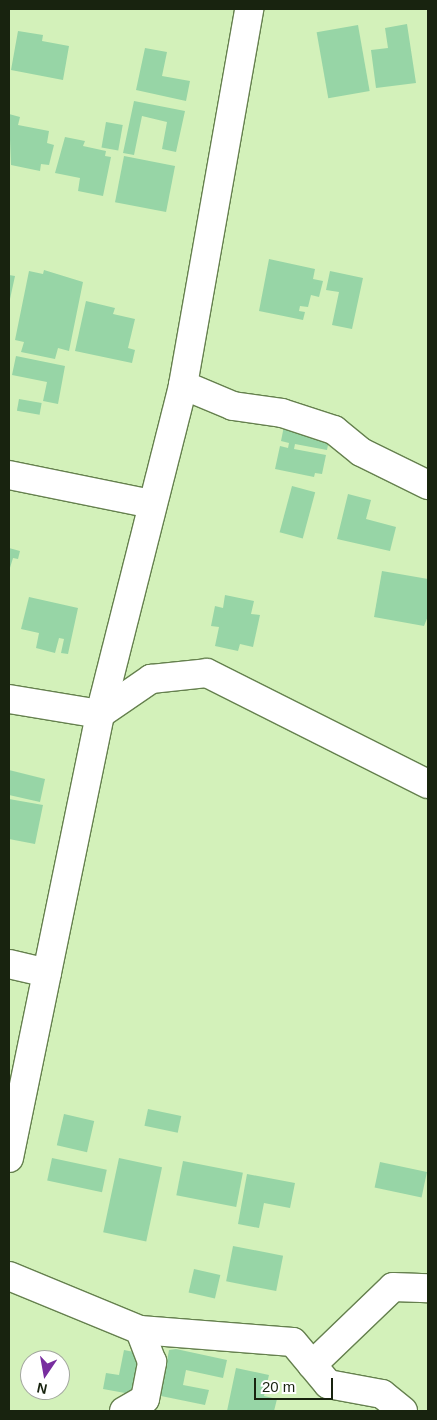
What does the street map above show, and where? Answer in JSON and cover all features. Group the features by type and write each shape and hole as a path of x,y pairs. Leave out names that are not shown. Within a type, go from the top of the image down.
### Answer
{"street":[{"path":"9,1158 100,714 183,384 248,9"},
{"path":"183,384 233,406 282,413 334,430 361,452 428,485"},
{"path":"9,475 152,504"},
{"path":"9,699 100,714 151,679 207,673 428,784"},
{"path":"9,964 47,973"},
{"path":"9,1276 140,1330 293,1342 328,1384 382,1394 403,1411"},
{"path":"312,1365 392,1287 428,1288"},
{"path":"124,1411 145,1399 152,1362 140,1330"}],"building":[{"path":"407,24 416,83 376,88 371,50 388,48 385,28"},
{"path":"358,25 370,91 328,98 317,32"},
{"path":"18,31 43,35 42,41 69,46 63,80 11,70"},
{"path":"145,48 167,52 162,76 190,81 186,101 136,90"},
{"path":"134,101 185,111 176,152 162,149 167,122 142,116 134,155 123,153"},
{"path":"9,114 20,117 18,125 49,131 47,143 54,145 49,165 41,164 40,171 11,165"},
{"path":"106,122 123,125 118,151 101,148"},
{"path":"65,137 85,141 83,146 106,151 105,156 111,157 103,196 78,191 80,178 55,173"},
{"path":"124,156 175,166 166,212 115,202"},
{"path":"269,259 315,269 313,279 323,281 319,297 311,295 308,307 300,306 299,311 305,312 303,320 259,311"},
{"path":"44,270 83,282 69,351 58,348 55,359 21,352 24,342 15,340 29,271 43,274"},
{"path":"330,271 363,278 352,329 332,325 339,292 326,290"},
{"path":"9,275 15,276 10,299 9,298"},
{"path":"86,301 115,308 113,314 135,319 128,348 135,350 132,363 75,351"},
{"path":"16,356 65,366 58,404 43,401 47,382 12,375"},
{"path":"19,399 42,403 40,415 17,411"},
{"path":"284,426 330,435 327,450 295,444 294,449 326,455 322,474 315,473 314,477 275,469 280,446 288,448 289,443 281,441"},
{"path":"292,486 315,492 303,539 280,532"},
{"path":"348,494 371,500 366,519 396,527 390,551 337,539"},
{"path":"9,548 20,551 18,559 13,558 9,571"},
{"path":"382,571 428,579 428,616 424,626 374,617"},
{"path":"225,595 254,601 251,614 260,615 253,647 240,644 238,651 215,646 219,627 211,626 215,606 223,608"},
{"path":"29,597 78,608 68,654 61,653 64,639 59,638 55,653 36,648 39,633 21,629"},
{"path":"9,770 45,779 40,802 9,795"},
{"path":"9,799 43,805 35,844 9,839"},
{"path":"148,1109 181,1116 178,1133 144,1126"},
{"path":"64,1114 94,1121 87,1152 57,1145"},
{"path":"52,1158 107,1170 102,1192 47,1180"},
{"path":"119,1158 162,1167 146,1241 103,1232"},
{"path":"183,1161 243,1173 236,1207 176,1195"},
{"path":"380,1162 427,1172 422,1197 375,1187"},
{"path":"247,1174 295,1183 290,1208 264,1203 259,1228 238,1224"},
{"path":"233,1246 283,1256 276,1291 226,1281"},
{"path":"194,1269 220,1275 215,1298 189,1292"},
{"path":"176,1349 227,1360 223,1378 186,1370 183,1385 209,1390 205,1405 161,1396 169,1350"},
{"path":"124,1350 144,1354 136,1395 103,1389 106,1373 119,1375"},
{"path":"236,1368 269,1375 264,1396 277,1399 274,1411 227,1411"}]}
